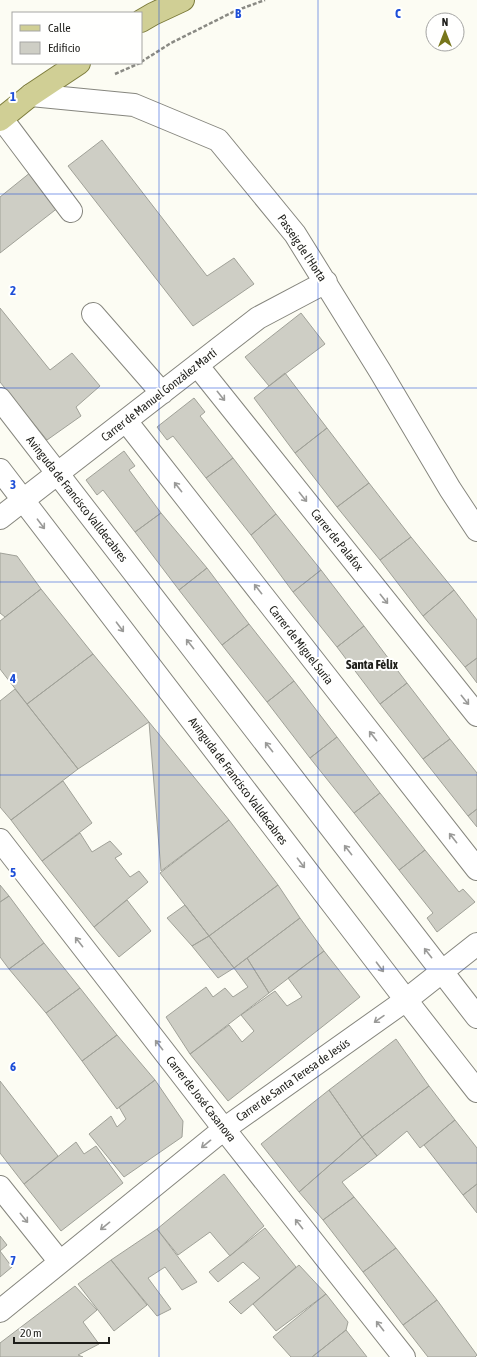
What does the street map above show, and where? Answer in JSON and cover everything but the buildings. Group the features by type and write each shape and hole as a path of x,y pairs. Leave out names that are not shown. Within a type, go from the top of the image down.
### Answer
{"main road":[{"path":"142,20 182,0"},
{"path":"1,120 31,95 78,64"}],"street":[{"name":"Passeig de l'Horta","path":"31,95 134,104 218,140 295,234 326,282 450,489 477,530"},
{"path":"1,120 71,211"},
{"name":"Carrer de Manuel González Martí","path":"0,518 258,318 326,282"},
{"path":"93,314 162,393"},
{"name":"Carrer de Palafox","path":"197,365 477,715"},
{"name":"Avinguda de Francisco Valldecabres","path":"0,399 477,1017"},
{"name":"Carrer de Miguel Suria","path":"126,421 477,869"},
{"name":"Avinguda de Francisco Valldecabres","path":"0,470 477,1091"},
{"name":"Carrer de José Casanova","path":"0,840 224,1129 404,1357"},
{"name":"Carrer de Santa Teresa de Jesús","path":"0,1311 224,1129 406,1000 477,944"},
{"path":"0,1187 60,1262"}],"path":[{"path":"142,61 171,43 228,15 265,0"}],"district":[{"name":"Santa Fèlix","path":"372,664"}]}
